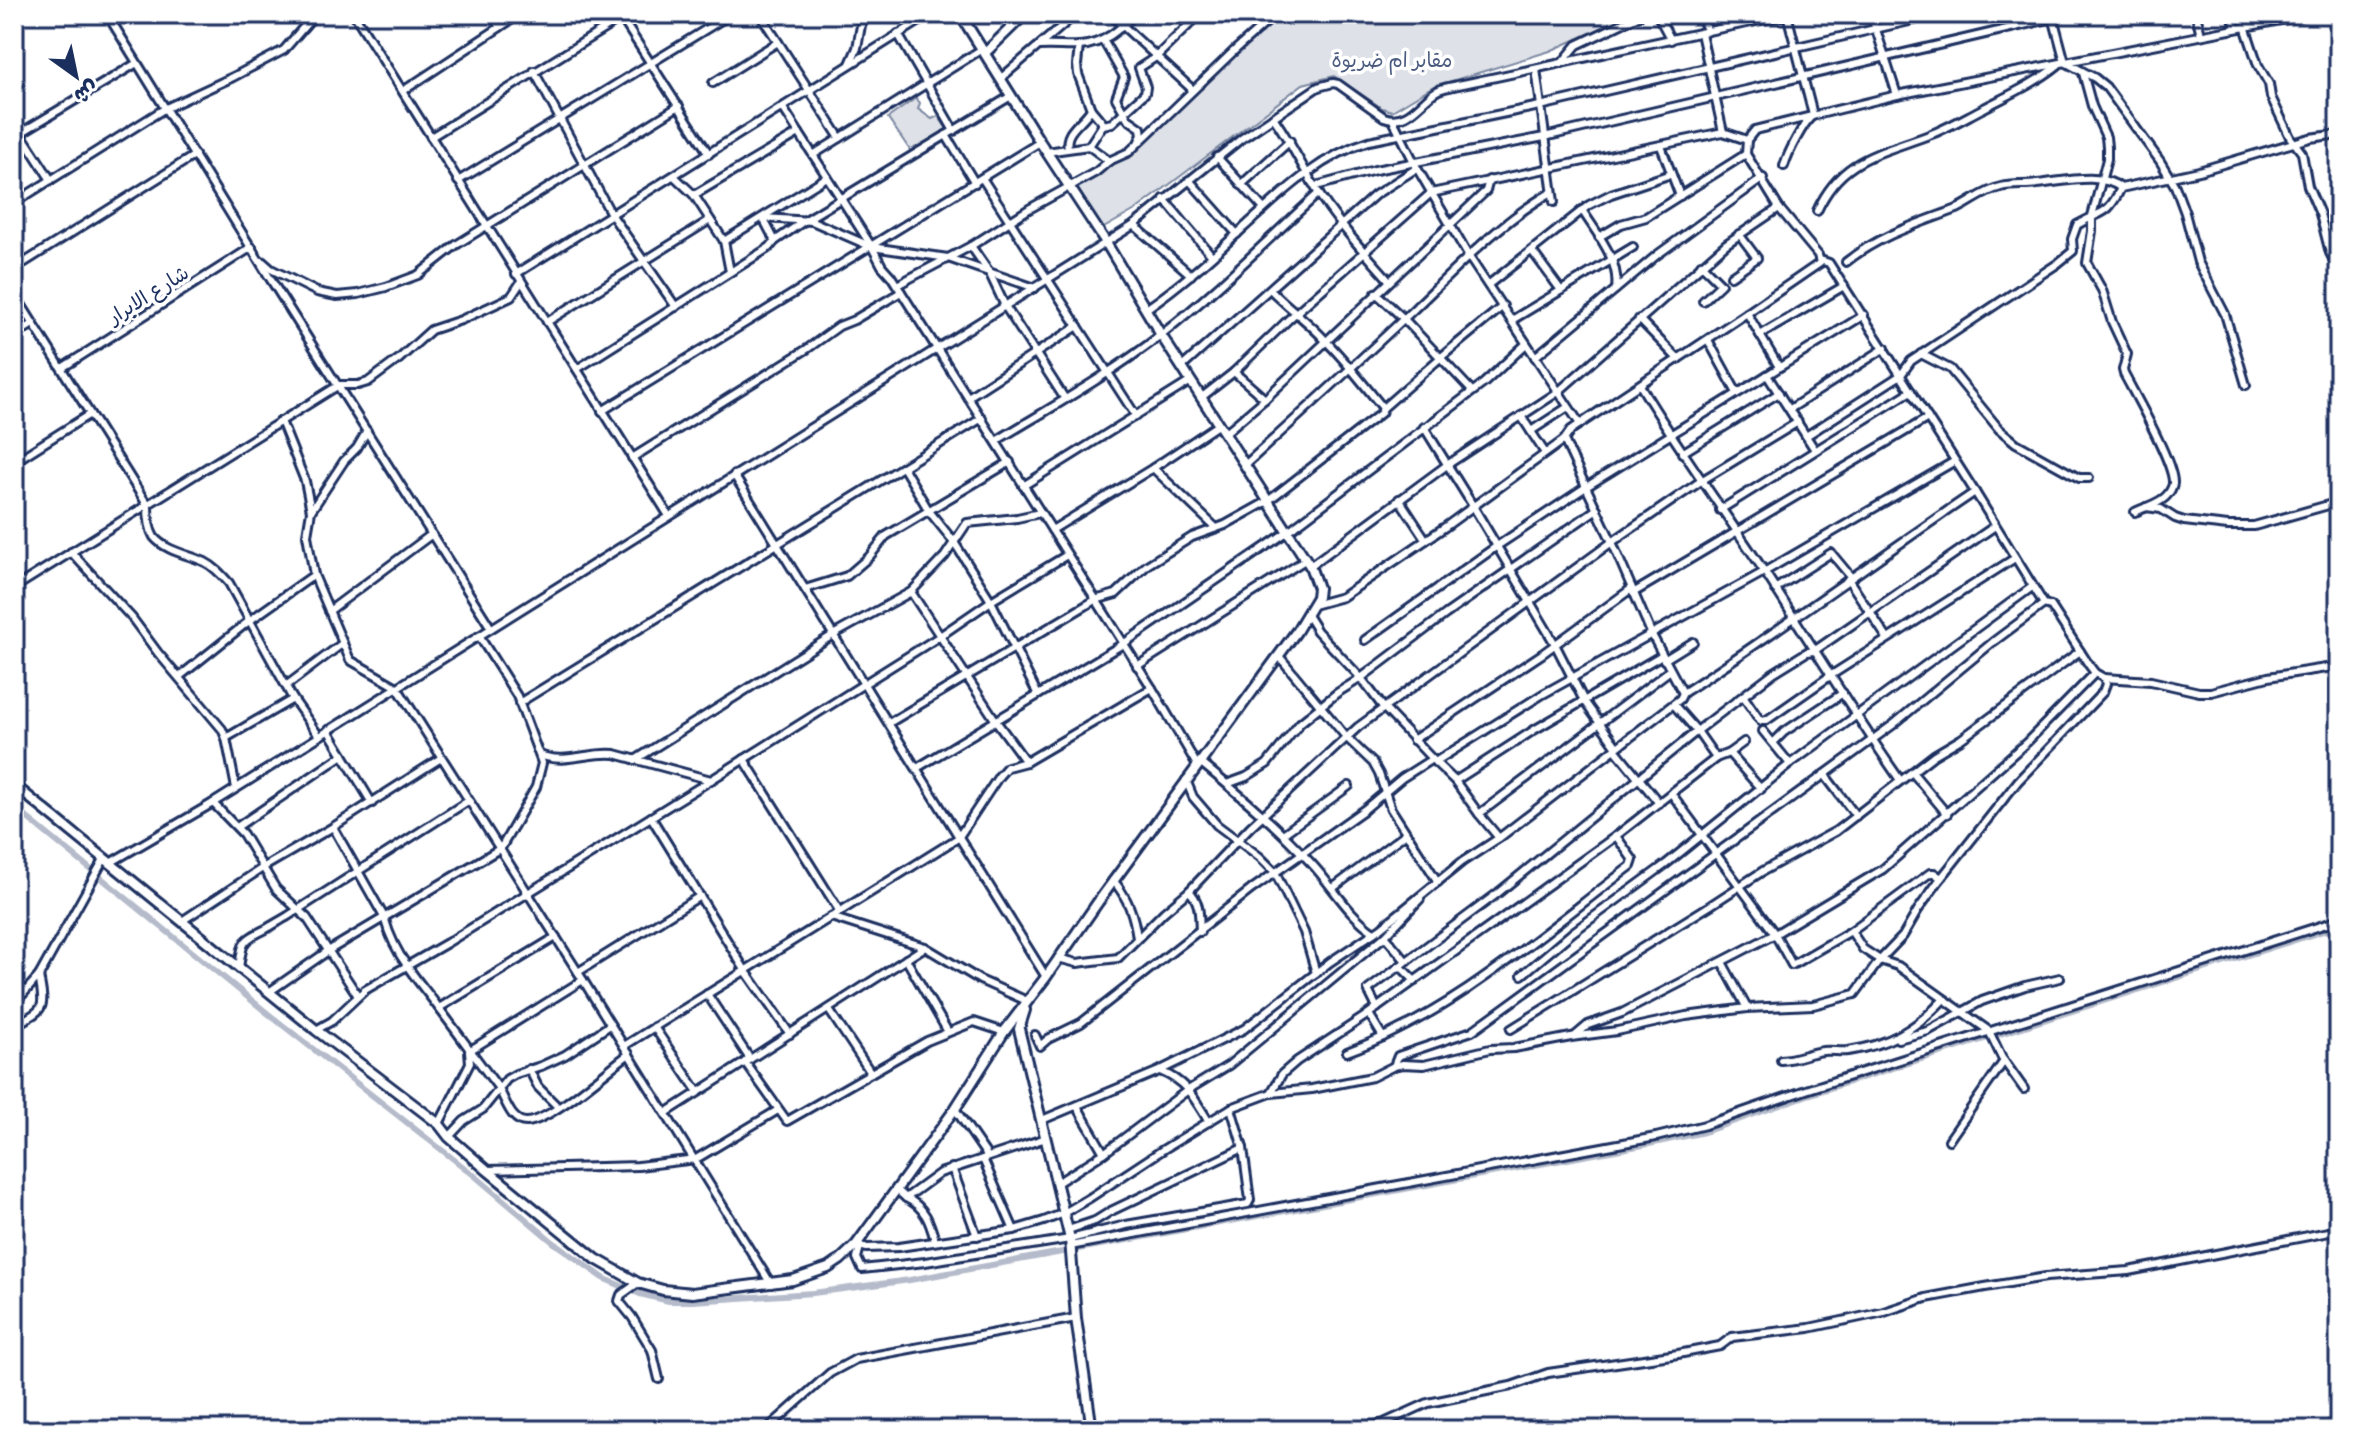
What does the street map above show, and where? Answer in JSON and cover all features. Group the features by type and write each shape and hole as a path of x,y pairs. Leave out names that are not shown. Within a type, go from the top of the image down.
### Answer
{"street":[{"path":"107,14 491,628"},
{"path":"14,203 164,109 284,50 315,14"},
{"path":"354,14 669,516"},
{"path":"491,14 500,27"},
{"path":"403,91 520,14"},
{"path":"458,181 731,14"},
{"path":"760,14 840,138"},
{"path":"850,65 854,60 863,14"},
{"path":"516,274 931,14"},
{"path":"14,785 316,1030 439,1124 449,1137 487,1170 596,1259 638,1283 692,1293 771,1284 828,1268 858,1246 955,1109 1004,1032 1279,656 1313,605 1318,588 1307,563 960,14"},
{"path":"813,155 983,51 1025,14"},
{"path":"1000,79 1076,14"},
{"path":"1110,14 1193,90"},
{"path":"1040,46 1079,46 1103,40 1135,14"},
{"path":"1103,125 1112,123 1125,113 1146,91 1139,68 1156,57 1200,14"},
{"path":"1562,63 1577,45 1642,14"},
{"path":"1657,14 1671,40"},
{"path":"1699,14 1723,132"},
{"path":"14,1001 39,976 92,878 107,861 213,803 1134,225 1217,157 1318,87 1335,83 1393,120 1409,114 1440,89 1789,14 1813,115"},
{"path":"1871,14 1897,95"},
{"path":"1146,309 1191,275 1308,174 1337,152 1350,147 1940,14"},
{"path":"996,441 1108,372 1161,335 1203,300 1317,190 1375,170 1415,165 1544,137 2071,14"},
{"path":"2196,14 2201,35"},
{"path":"2232,14 2236,28"},
{"path":"2312,14 1897,95 1813,115 1761,128 1747,140 1746,154 1779,208 1820,260 1829,263 1864,315 2032,587 2044,604 2051,606 2095,673 2104,678 2151,681 2211,692 2268,677 2339,666"},
{"path":"431,137 622,15 709,154"},
{"path":"632,458 839,326 854,320 899,288 1096,172 1109,161 1126,155 1271,16"},
{"path":"2052,16 2062,63"},
{"path":"2245,26 2258,65 2269,84 2271,97 2302,153 2308,186 2320,214 2330,253 2339,270"},
{"path":"898,34 954,131"},
{"path":"1103,40 1124,77 1116,98 1128,119 1141,128 1142,135 1137,145"},
{"path":"713,83 778,42"},
{"path":"1079,46 1077,69 1091,109 1103,125"},
{"path":"17,135 137,63"},
{"path":"2062,63 2106,87 2175,186 2198,262 2225,314 2246,385"},
{"path":"1817,211 1826,191 1842,173 1863,159 1931,134 2034,82 2062,63"},
{"path":"1536,69 1554,202"},
{"path":"534,71 611,214 676,307"},
{"path":"2083,73 2107,143 2107,159 2092,216 2087,263 2102,290 2127,354 2124,374 2171,471 2173,483 2165,498 2135,512"},
{"path":"577,369 770,247 804,221 1011,96"},
{"path":"259,259 271,269 317,292 337,296 386,287 418,275 456,245 679,106"},
{"path":"783,108 882,266 938,348 1198,763 1264,814 1333,888 1359,922 1374,932"},
{"path":"1068,148 1068,134 1091,109"},
{"path":"1784,166 1805,122 1813,115"},
{"path":"1273,117 1342,226 1389,280"},
{"path":"1393,120 1415,165 1469,257 1580,424"},
{"path":"14,123 17,135 51,180"},
{"path":"1089,146 1103,125"},
{"path":"1202,397 1234,372 1431,193 1723,132 1747,140"},
{"path":"694,195 799,133"},
{"path":"2121,188 2339,134"},
{"path":"946,135 975,183"},
{"path":"1241,185 1290,141"},
{"path":"602,411 1040,142"},
{"path":"1046,152 1089,146 1109,161"},
{"path":"1661,146 1680,196"},
{"path":"1599,237 1621,224 1646,217 1746,154"},
{"path":"14,269 195,155"},
{"path":"1217,157 1264,209"},
{"path":"1182,367 1375,195 1415,165"},
{"path":"1488,285 1582,210 1611,194 1671,174"},
{"path":"674,176 694,195 724,241 730,272"},
{"path":"724,241 827,177"},
{"path":"982,178 1136,416"},
{"path":"1535,357 1657,255 1763,178"},
{"path":"1189,180 1237,234"},
{"path":"1225,433 1486,191 1489,180"},
{"path":"1846,262 1885,236 1961,207 1999,187 2054,180 2114,182 2121,188"},
{"path":"1806,436 1901,375 1911,361 2057,264 2073,251 2072,239 2077,225 2107,211 2121,188"},
{"path":"1245,465 1352,369 1469,257 1530,205 1552,192"},
{"path":"1164,199 1212,256"},
{"path":"1137,666 1307,563 1558,392 1701,264 1779,208"},
{"path":"1582,210 1612,258 1618,280 1616,289"},
{"path":"763,218 812,221 872,247 948,258 1035,288"},
{"path":"763,218 775,241"},
{"path":"547,322 710,220"},
{"path":"1134,225 1191,275"},
{"path":"1731,276 1757,258 1739,234"},
{"path":"971,246 989,272 1005,306 1065,399"},
{"name":"شارع الابرار","path":"62,368 252,247"},
{"path":"1512,320 1633,247"},
{"path":"1532,251 1560,289"},
{"path":"1313,605 1342,597 1426,540 1564,440 1580,424 1708,340 1820,260"},
{"path":"1701,264 1721,284 1703,301"},
{"path":"14,588 339,385 368,382 431,330 511,297 521,282"},
{"path":"1760,335 1844,286"},
{"path":"1270,289 1326,341 1383,408"},
{"path":"14,293 148,506 154,536 207,563 229,583 293,699 319,736"},
{"path":"1376,293 1472,391"},
{"path":"889,723 1095,600 1112,596 1147,565 1192,537 1268,501 1381,413 1440,358 1503,306"},
{"path":"1747,313 1779,367"},
{"path":"1365,640 1586,487 1864,315"},
{"path":"1639,319 1678,359"},
{"path":"14,336 33,324"},
{"path":"968,397 1078,326"},
{"path":"1708,340 1737,393"},
{"path":"917,768 1123,644 1287,532 1472,391 1526,344"},
{"path":"1790,409 1885,348"},
{"path":"1921,354 1950,369 1999,429 2016,443 2079,478 2089,478"},
{"path":"1893,362 1894,358 1911,361"},
{"path":"1234,372 1265,399"},
{"path":"1767,375 1815,450"},
{"path":"1023,486 1191,381"},
{"path":"1640,385 1669,434 1900,780"},
{"path":"1720,510 1911,391"},
{"path":"1682,453 1779,393"},
{"path":"1531,431 1568,407"},
{"path":"14,462 90,414"},
{"path":"1521,416 1545,453"},
{"path":"519,703 982,418"},
{"path":"1413,740 1632,591 1736,533 1928,418"},
{"path":"281,421 305,481 311,511 307,535 314,575 350,660 397,687 696,1159 771,1284"},
{"path":"1058,958 1077,963 1113,960 1127,950 1264,814 1346,737 1383,707 1612,542 1701,481 1798,422"},
{"path":"1052,530 1219,424"},
{"path":"1424,427 1511,568 1584,701 1637,779 1659,803"},
{"path":"311,511 367,431"},
{"path":"1564,440 1652,635 1683,693"},
{"path":"1035,1035 1040,1046 1081,1023 1402,778 1955,461"},
{"path":"805,589 847,576 869,557 886,536 1010,462"},
{"path":"903,467 929,511 954,542 991,601 1038,695"},
{"path":"1153,468 1216,528"},
{"path":"734,475 1046,977"},
{"path":"1042,1120 1159,1071 1244,1029 1674,705 1683,693 1736,660 1975,492"},
{"path":"1399,499 1426,540"},
{"path":"2145,507 2161,509 2184,521 2254,526 2339,502"},
{"path":"1227,784 1267,764 1300,723 1320,706 1597,509"},
{"path":"635,760 833,635 911,592 932,572 967,523 1040,513"},
{"path":"1377,1008 1368,990 1498,893 1697,731 1773,673 1807,652 1814,651 1995,526"},
{"path":"329,611 432,534"},
{"path":"71,552 122,606 222,729 236,788"},
{"path":"1775,589 1831,553 1887,638"},
{"path":"316,1030 332,1021 365,990 711,780 1067,555"},
{"path":"1744,697 1759,719 1765,721 1887,638 2015,558"},
{"path":"179,677 249,621 314,575"},
{"path":"1522,975 1790,764 2032,587"},
{"path":"911,592 1026,762"},
{"path":"1394,1066 1398,1056 1472,1031 1905,715 2044,604"},
{"path":"1307,615 1317,631 1361,678 1383,707 1455,781 1499,838"},
{"path":"269,992 328,951 501,848 536,787 542,770 540,755 519,703 479,636"},
{"path":"1455,781 1584,701 1693,642"},
{"path":"286,686 343,643"},
{"path":"1511,1029 1763,871 1836,831 1900,780 2080,651"},
{"path":"1279,656 1346,737 1373,763 1405,834 1438,882"},
{"path":"1479,814 1669,671"},
{"path":"1574,1037 1588,1025 1622,1013 1775,934 1883,869 2046,724 2095,673"},
{"path":"858,1246 899,1247 977,1236 1014,1230 1064,1213 1231,1108 1271,1093 1312,1089 1372,1077 1394,1066 1424,1065 1490,1049 1528,1046 1686,1016 1747,1008 1813,1005 1852,995 1903,936 1941,878 2018,781 2103,692 2106,684 2104,678"},
{"path":"624,1046 958,838 1007,767 1026,762 1152,688"},
{"path":"1774,742 1843,693"},
{"path":"226,738 293,699"},
{"path":"1674,705 1716,758"},
{"path":"328,730 372,803"},
{"path":"1763,731 1790,764"},
{"path":"1271,1093 1285,1070 1369,1014 1616,836 1716,758 1744,742"},
{"path":"540,755 562,759 602,752 711,780"},
{"path":"1729,753 1761,789"},
{"path":"237,827 343,755"},
{"path":"182,921 441,758"},
{"path":"744,759 840,912"},
{"path":"1912,772 1947,814"},
{"path":"1824,774 1856,816"},
{"path":"1186,780 1193,797 1217,825 1275,872 1304,932 1316,973"},
{"path":"1283,834 1349,786"},
{"path":"1671,793 1775,934 1794,965 1851,931 1930,873 1941,878"},
{"path":"239,968 242,946 251,934 264,930 357,873 468,801"},
{"path":"213,803 237,827 276,889 307,918 358,996"},
{"path":"651,817 745,970 790,1034"},
{"path":"333,827 384,917 388,932 407,967 500,1089 513,1115 519,1120 536,1120 558,1107 629,1054"},
{"path":"1333,888 1405,834"},
{"path":"1347,1052 1383,1037 1515,957 1631,866 1633,860 1616,836"},
{"path":"1113,880 1131,908 1137,938"},
{"path":"1057,1183 1104,1153 1188,1090 1229,1065 1385,936 1428,890"},
{"path":"1189,891 1199,906 1200,932"},
{"path":"578,972 700,896"},
{"path":"831,917 925,947 980,980 1027,1001"},
{"path":"858,1246 857,1258 862,1269 925,1262 1627,1142 1705,1125 2339,920"},
{"path":"1851,931 1863,949 1880,960 1898,966 1989,1031 2004,1061 2024,1089"},
{"path":"1385,936 1415,981"},
{"path":"439,1008 556,937"},
{"path":"666,1113 925,947"},
{"path":"906,959 948,1032"},
{"path":"1722,962 1747,1008"},
{"path":"14,1026 42,1008 44,1001 39,976"},
{"path":"1781,1060 1797,1059 1822,1051 1869,1047 1928,1031 1982,1001 2060,978"},
{"path":"469,1051 583,980"},
{"path":"707,994 787,1121 948,1032 974,1022 1004,1032"},
{"path":"1895,1039 1928,1016 1944,999"},
{"path":"1027,1001 1019,1029 1069,1238 1076,1318 1092,1430"},
{"path":"829,1010 871,1073"},
{"path":"1369,1014 1383,1037"},
{"path":"449,1137 464,1121 483,1109 507,1079 565,1055 610,1025"},
{"path":"654,1027 698,1092"},
{"path":"439,1124 470,1063 469,1051"},
{"path":"1949,1140 2004,1061"},
{"path":"529,1069 538,1087 558,1107"},
{"path":"1159,1071 1180,1081 1209,1122"},
{"path":"1077,1106 1104,1153"},
{"path":"1069,1238 1248,1204 1243,1148 1231,1108"},
{"path":"955,1109 986,1158 1014,1230"},
{"path":"487,1170 638,1166 696,1159 778,1110"},
{"path":"906,1198 930,1179 952,1168 1046,1138"},
{"path":"1069,1238 1111,1211 1243,1148"},
{"path":"952,1168 977,1236"},
{"path":"897,1190 927,1215 935,1241"},
{"path":"1354,1430 1384,1423 1428,1403 1511,1386 1548,1373 1720,1346 1732,1337 1809,1328 1884,1312 1959,1291 2046,1277 2129,1271 2339,1230"},
{"path":"638,1283 621,1295 619,1301 652,1350 659,1379"},
{"path":"766,1430 830,1373 856,1359 1076,1318"}],"green space":[{"name":"مقابر ام ضريوة","path":"1280,14 1633,14 1550,51 1432,87 1392,111 1382,108 1334,76 1303,84 1137,209 1102,229 1075,184 1133,151"},
{"path":"916,98 920,103 918,109 932,119 938,116 947,129 912,153 888,118"}],"waterway":[{"path":"14,807 553,1242 605,1279 640,1294 669,1301 813,1293 910,1280 1704,1132 1805,1096 2339,926"}]}
